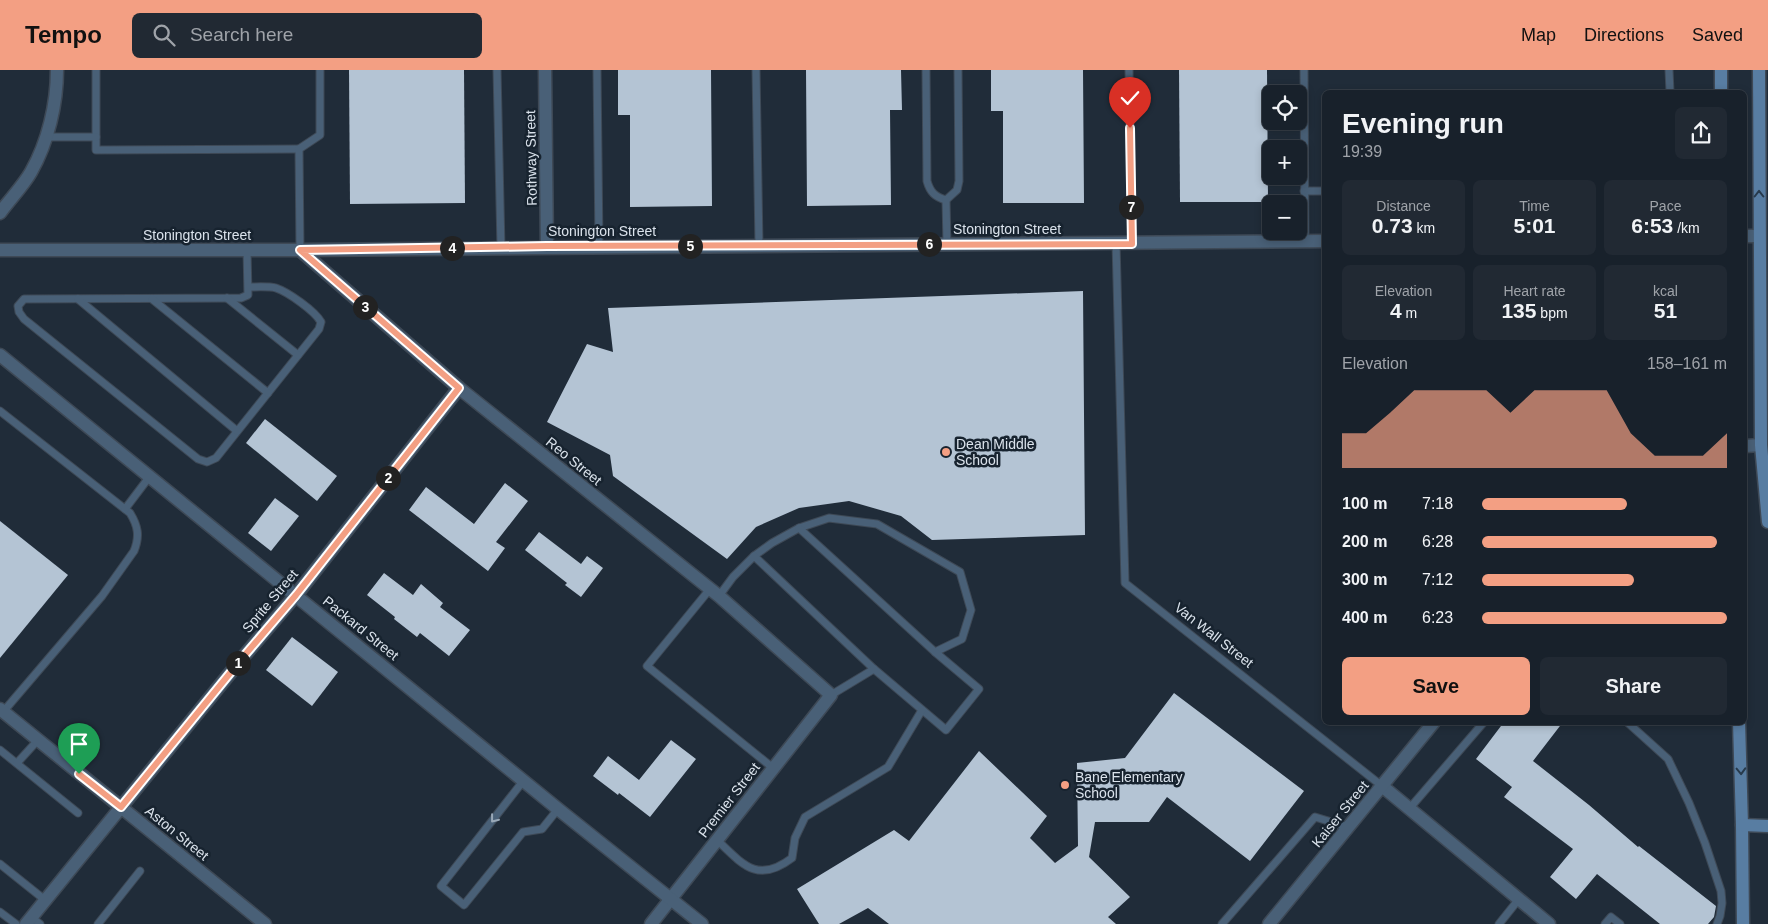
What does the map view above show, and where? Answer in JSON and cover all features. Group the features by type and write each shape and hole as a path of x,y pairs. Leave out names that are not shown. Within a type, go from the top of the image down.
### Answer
{"main road":[{"path":"1721,70 1721,90"},
{"path":"1759,70 1764,217 1759,236 1765,403 1761,445 1767,489 1768,522"},
{"path":"1739,725 1743,924"},
{"path":"1742,825 1768,826"}],"street":[{"path":"0,213 31,172 46,137 52,113 57,70"},
{"name":"Rothway Street","path":"545,70 547,246"},
{"path":"1747,236 1759,236"},
{"name":"Stonington Street","path":"0,250 300,250 547,246 1132,244 1322,241"},
{"name":"Reo Street","path":"300,250 459,388 715,592 831,695"},
{"name":"Packard Street","path":"0,355 702,924"},
{"name":"Sprite Street","path":"32,922 45,900 296,595 459,388"},
{"path":"1747,446 1761,445"},
{"name":"Premier Street","path":"651,924 831,695"},
{"name":"Aston Street","path":"2,710 265,924"},
{"name":"Kaiser Street","path":"1269,924 1432,725"},
{"name":"Van Wall Street","path":"1382,786 1548,924"}],"lane":[{"path":"96,70 96,150 299,149 320,135 320,70"},
{"path":"497,70 501,248"},
{"path":"597,70 599,246"},
{"path":"756,70 759,246"},
{"path":"926,70 927,181 929,190 933,194 946,200"},
{"path":"947,244 946,200 957,190 959,181 958,70"},
{"path":"1129,70 1132,244"},
{"path":"1304,70 1305,241"},
{"path":"1670,70 1670,90"},
{"path":"46,137 96,137"},
{"path":"299,149 300,250"},
{"path":"1304,192 1322,191"},
{"name":"Van Wall Street","path":"1116,243 1125,583 1382,786"},
{"path":"247,250 248,295 241,298 24,299 18,306 24,319 198,459 207,462 216,458 319,329 321,322 317,316 284,291 274,288 248,287"},
{"path":"227,298 298,355"},
{"path":"77,299 237,431"},
{"path":"152,299 268,393"},
{"path":"0,411 130,513 138,530 137,544 134,551 102,596 2,710"},
{"path":"125,509 150,476"},
{"path":"773,768 647,666 715,592 734,577 754,556 772,543 799,528 830,518 877,524 960,572 971,610 962,639 935,652"},
{"path":"754,556 874,669 946,730 979,690 799,528"},
{"path":"831,695 874,669"},
{"path":"717,840 746,867 765,871 780,867 792,858 795,838 805,817 888,767 922,710"},
{"path":"1409,809 1481,725"},
{"path":"1630,725 1668,759 1689,803 1705,843 1721,892 1722,903 1717,924"},
{"path":"17,763 38,740"},
{"path":"0,750 78,813"},
{"path":"524,780 441,886 464,906 523,832 542,829 558,809"},
{"path":"1222,924 1315,816 1348,827"},
{"path":"0,864 45,900"},
{"path":"98,924 140,870"},
{"path":"1500,924 1519,899"},
{"path":"0,912 16,924"},
{"path":"1605,924 1611,917 1620,924"}],"building":[{"path":"349,70 464,70 465,203 350,204"},
{"path":"618,70 711,70 712,206 630,207 630,115 618,115"},
{"path":"806,70 901,70 902,110 890,110 891,205 807,206"},
{"path":"991,70 1083,70 1084,203 1003,203 1003,111 991,111"},
{"path":"1179,70 1267,70 1267,85 1262,85 1262,130 1267,130 1268,140 1262,140 1262,185 1268,185 1268,195 1262,195 1262,202 1180,202"},
{"path":"1083,291 1085,535 932,540 901,516 849,501 799,508 756,527 727,559 613,476 610,455 547,422 587,344 613,352 608,308"},
{"path":"265,419 337,476 317,501 246,443"},
{"path":"505,483 528,501 496,542 505,548 488,571 409,510 426,487 474,524"},
{"path":"275,498 299,516 271,551 248,533"},
{"path":"0,521 68,575 0,658"},
{"path":"539,532 581,564 587,556 603,568 581,597 565,585 567,583 525,550"},
{"path":"384,573 413,595 421,584 443,603 440,607 470,630 449,656 420,633 417,637 367,595"},
{"path":"292,637 338,672 312,706 266,670"},
{"path":"1174,693 1304,791 1250,861 1167,797 1149,822 1095,822 1089,857 1130,897 1108,917 1116,924 889,924 868,908 839,924 819,924 797,889 894,830 909,841 979,751 1047,816 1030,838 1055,863 1078,846 1077,763 1125,758"},
{"path":"1502,725 1561,725 1533,761 1638,847 1716,906 1714,917 1708,924 1660,924 1597,874 1576,899 1550,877 1573,849 1504,797 1512,787 1476,759"},
{"path":"671,740 696,759 650,817 593,776 608,756 639,780"}],"place":[{"name":"Dean Middle School","path":"946,452"},
{"name":"Bane Elementary School","path":"1065,785"}],"route":[{"path":"79,774 121,807 296,595 459,388 300,250 547,246 1132,244 1130,128"}]}
